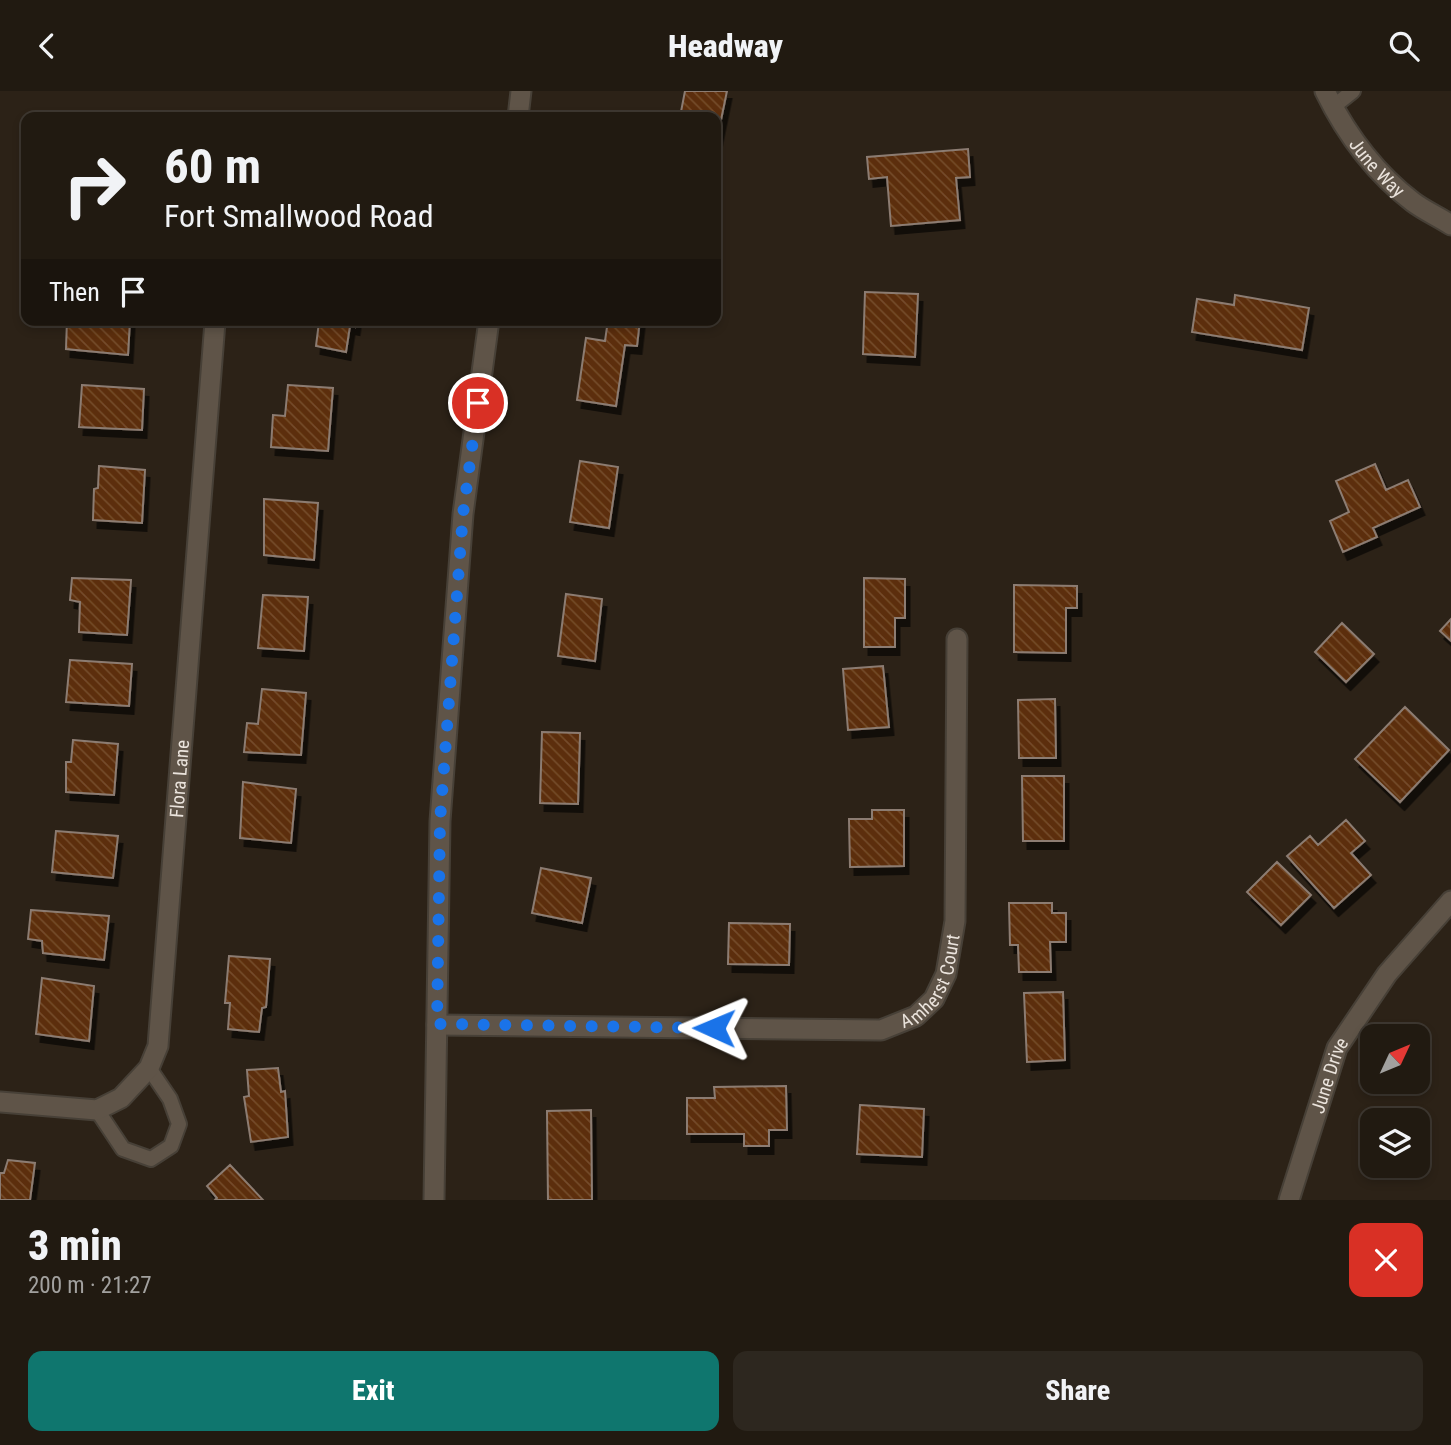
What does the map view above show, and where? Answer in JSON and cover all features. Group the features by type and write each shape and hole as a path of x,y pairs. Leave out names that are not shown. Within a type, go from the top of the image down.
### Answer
{"street":[{"path":"519,112 521,91"},
{"name":"June Way","path":"1329,99 1337,116 1369,162 1413,202 1451,225"},
{"name":"Flora Lane","path":"97,1111 121,1098 149,1068 158,1046 214,326"},
{"path":"434,1200 440,821 463,514 488,326"},
{"name":"Amherst Court","path":"437,1024 881,1030 916,1016 934,999 946,974 955,921 957,639"},
{"name":"June Drive","path":"1289,1200 1337,1048 1387,974 1451,901"},
{"path":"0,1102 97,1111"}],"lane":[{"path":"1329,99 1353,91"},
{"path":"97,1111 123,1149 151,1160 171,1146 179,1123 170,1099 149,1068"}],"building":[{"path":"685,91 727,91 721,120 721,112 681,112"},
{"path":"968,149 970,177 956,178 960,220 891,226 887,177 869,179 867,157"},
{"path":"865,292 918,294 915,357 863,354"},
{"path":"1235,295 1309,308 1302,350 1192,332 1197,299 1234,305"},
{"path":"67,326 130,326 128,355 66,349"},
{"path":"318,326 350,326 346,352 316,346"},
{"path":"607,326 639,326 637,346 625,345 616,406 577,400 586,338 605,341"},
{"path":"82,385 144,389 142,430 79,427"},
{"path":"288,385 333,388 328,451 271,447 273,415 285,416"},
{"path":"580,461 618,467 609,528 570,522"},
{"path":"1375,464 1386,490 1408,480 1420,507 1373,528 1377,537 1343,552 1330,521 1349,512 1336,481"},
{"path":"99,466 145,470 142,523 93,520 94,489 98,488"},
{"path":"264,499 318,503 314,560 264,555"},
{"path":"72,578 131,580 127,635 79,632 80,602 70,600"},
{"path":"864,578 905,579 905,618 895,618 895,647 864,647"},
{"path":"1014,585 1077,586 1077,608 1066,608 1066,653 1014,652"},
{"path":"566,594 602,599 595,661 558,656"},
{"path":"263,595 308,597 304,651 258,648"},
{"path":"1451,619 1451,641 1440,631"},
{"path":"1342,623 1374,654 1346,682 1315,652"},
{"path":"70,660 132,664 129,706 66,702"},
{"path":"883,666 889,727 848,730 843,669"},
{"path":"262,689 306,693 301,755 244,752 247,723 258,724"},
{"path":"1055,699 1056,758 1019,758 1018,700"},
{"path":"1405,707 1449,750 1400,802 1355,759"},
{"path":"542,732 580,733 578,804 540,803"},
{"path":"73,740 118,744 114,795 66,792 66,762 71,762"},
{"path":"1022,776 1064,776 1064,841 1023,841"},
{"path":"243,782 296,789 291,843 240,838"},
{"path":"872,810 904,810 904,866 850,867 849,819 872,819"},
{"path":"1346,820 1365,841 1351,853 1371,875 1334,908 1287,856 1310,836 1318,845"},
{"path":"56,831 118,836 113,878 52,872"},
{"path":"1277,862 1311,895 1281,925 1247,892"},
{"path":"541,868 591,878 582,923 532,913"},
{"path":"1009,903 1052,903 1052,913 1066,913 1066,942 1050,942 1051,972 1019,972 1018,945 1010,945"},
{"path":"31,910 109,916 104,960 43,953 42,941 28,939"},
{"path":"729,923 790,924 789,965 728,964"},
{"path":"229,956 270,959 266,1007 262,1008 259,1032 228,1029 230,1003 225,1003"},
{"path":"42,978 94,986 89,1041 36,1034"},
{"path":"1063,992 1065,1060 1027,1062 1024,993"},
{"path":"278,1068 281,1092 285,1091 288,1137 251,1142 244,1097 249,1096 247,1070"},
{"path":"786,1086 787,1130 769,1130 769,1146 744,1146 744,1134 687,1134 687,1098 715,1098 714,1087"},
{"path":"860,1105 924,1109 922,1157 857,1154"},
{"path":"591,1110 592,1200 548,1200 547,1111"},
{"path":"8,1160 35,1163 30,1200 0,1200 0,1173 4,1173"},
{"path":"230,1165 263,1200 215,1200 217,1198 207,1186"}],"route":[{"path":"478,403 463,514 440,821 437,1024 714,1028"}]}
